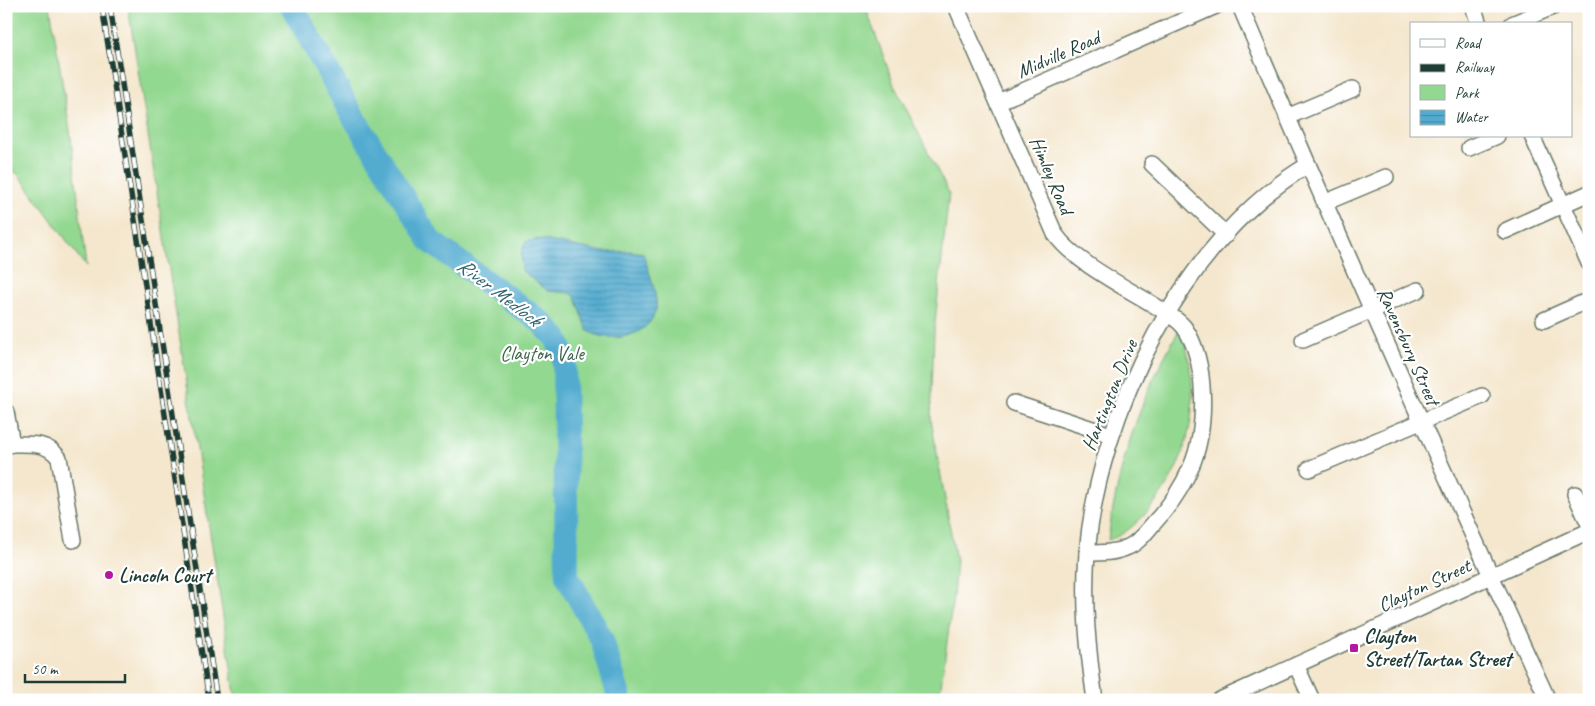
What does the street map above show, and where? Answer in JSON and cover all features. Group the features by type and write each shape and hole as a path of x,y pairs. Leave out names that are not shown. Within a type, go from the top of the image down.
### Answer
{"street":[{"name":"Himley Road","path":"956,6 1055,234 1070,252 1184,325 1194,346 1199,363 1202,416 1192,466 1176,496 1162,515 1131,546 1104,554 1088,553"},
{"name":"Midville Road","path":"998,102 1216,6"},
{"name":"Ravensbury Street","path":"1240,6 1371,311 1490,577 1548,700"},
{"path":"1473,6 1478,22"},
{"path":"1517,22 1555,6"},
{"path":"1287,117 1353,89"},
{"path":"1469,148 1492,138"},
{"path":"1533,138 1589,263"},
{"path":"1152,164 1226,235"},
{"name":"Hartington Drive","path":"1095,700 1087,648 1086,599 1088,553 1094,506 1111,435 1137,371 1166,314 1190,277 1226,235 1275,186 1308,165"},
{"path":"1324,203 1386,177"},
{"path":"1505,231 1589,193"},
{"path":"1303,340 1418,290"},
{"path":"1544,320 1589,300"},
{"path":"1309,469 1482,396"},
{"path":"1014,403 1111,435"},
{"path":"6,412 9,445 36,443 52,449 59,458 73,540"},
{"path":"1575,494 1589,524"},
{"name":"Clayton Street","path":"1220,700 1589,531"},
{"path":"1296,665 1312,700"}],"green space":[{"path":"6,6 50,6 71,137 86,267 18,174 6,167"},
{"name":"Clayton Vale","path":"128,6 865,6 894,85 949,193 934,331 931,420 956,561 953,598 939,700 236,700"},
{"path":"1178,332 1187,349 1192,387 1190,426 1186,444 1171,479 1148,511 1130,528 1108,540 1118,485 1132,432 1152,381"}],"water":[{"path":"539,239 604,252 630,251 643,253 656,298 656,310 652,319 645,327 627,336 607,337 588,331 575,296 570,293 548,291 522,271 521,254 525,242"}],"waterway":[{"name":"River Medlock","path":"292,6 351,113 430,241 541,322 557,339 564,359 567,576 602,640 620,700"}],"railway":[{"path":"102,6 209,700"},
{"path":"110,6 217,700"}],"place":[{"name":"Lincoln Court","path":"109,575"},
{"name":"Clayton Street/Tartan Street","path":"1354,648"}]}
